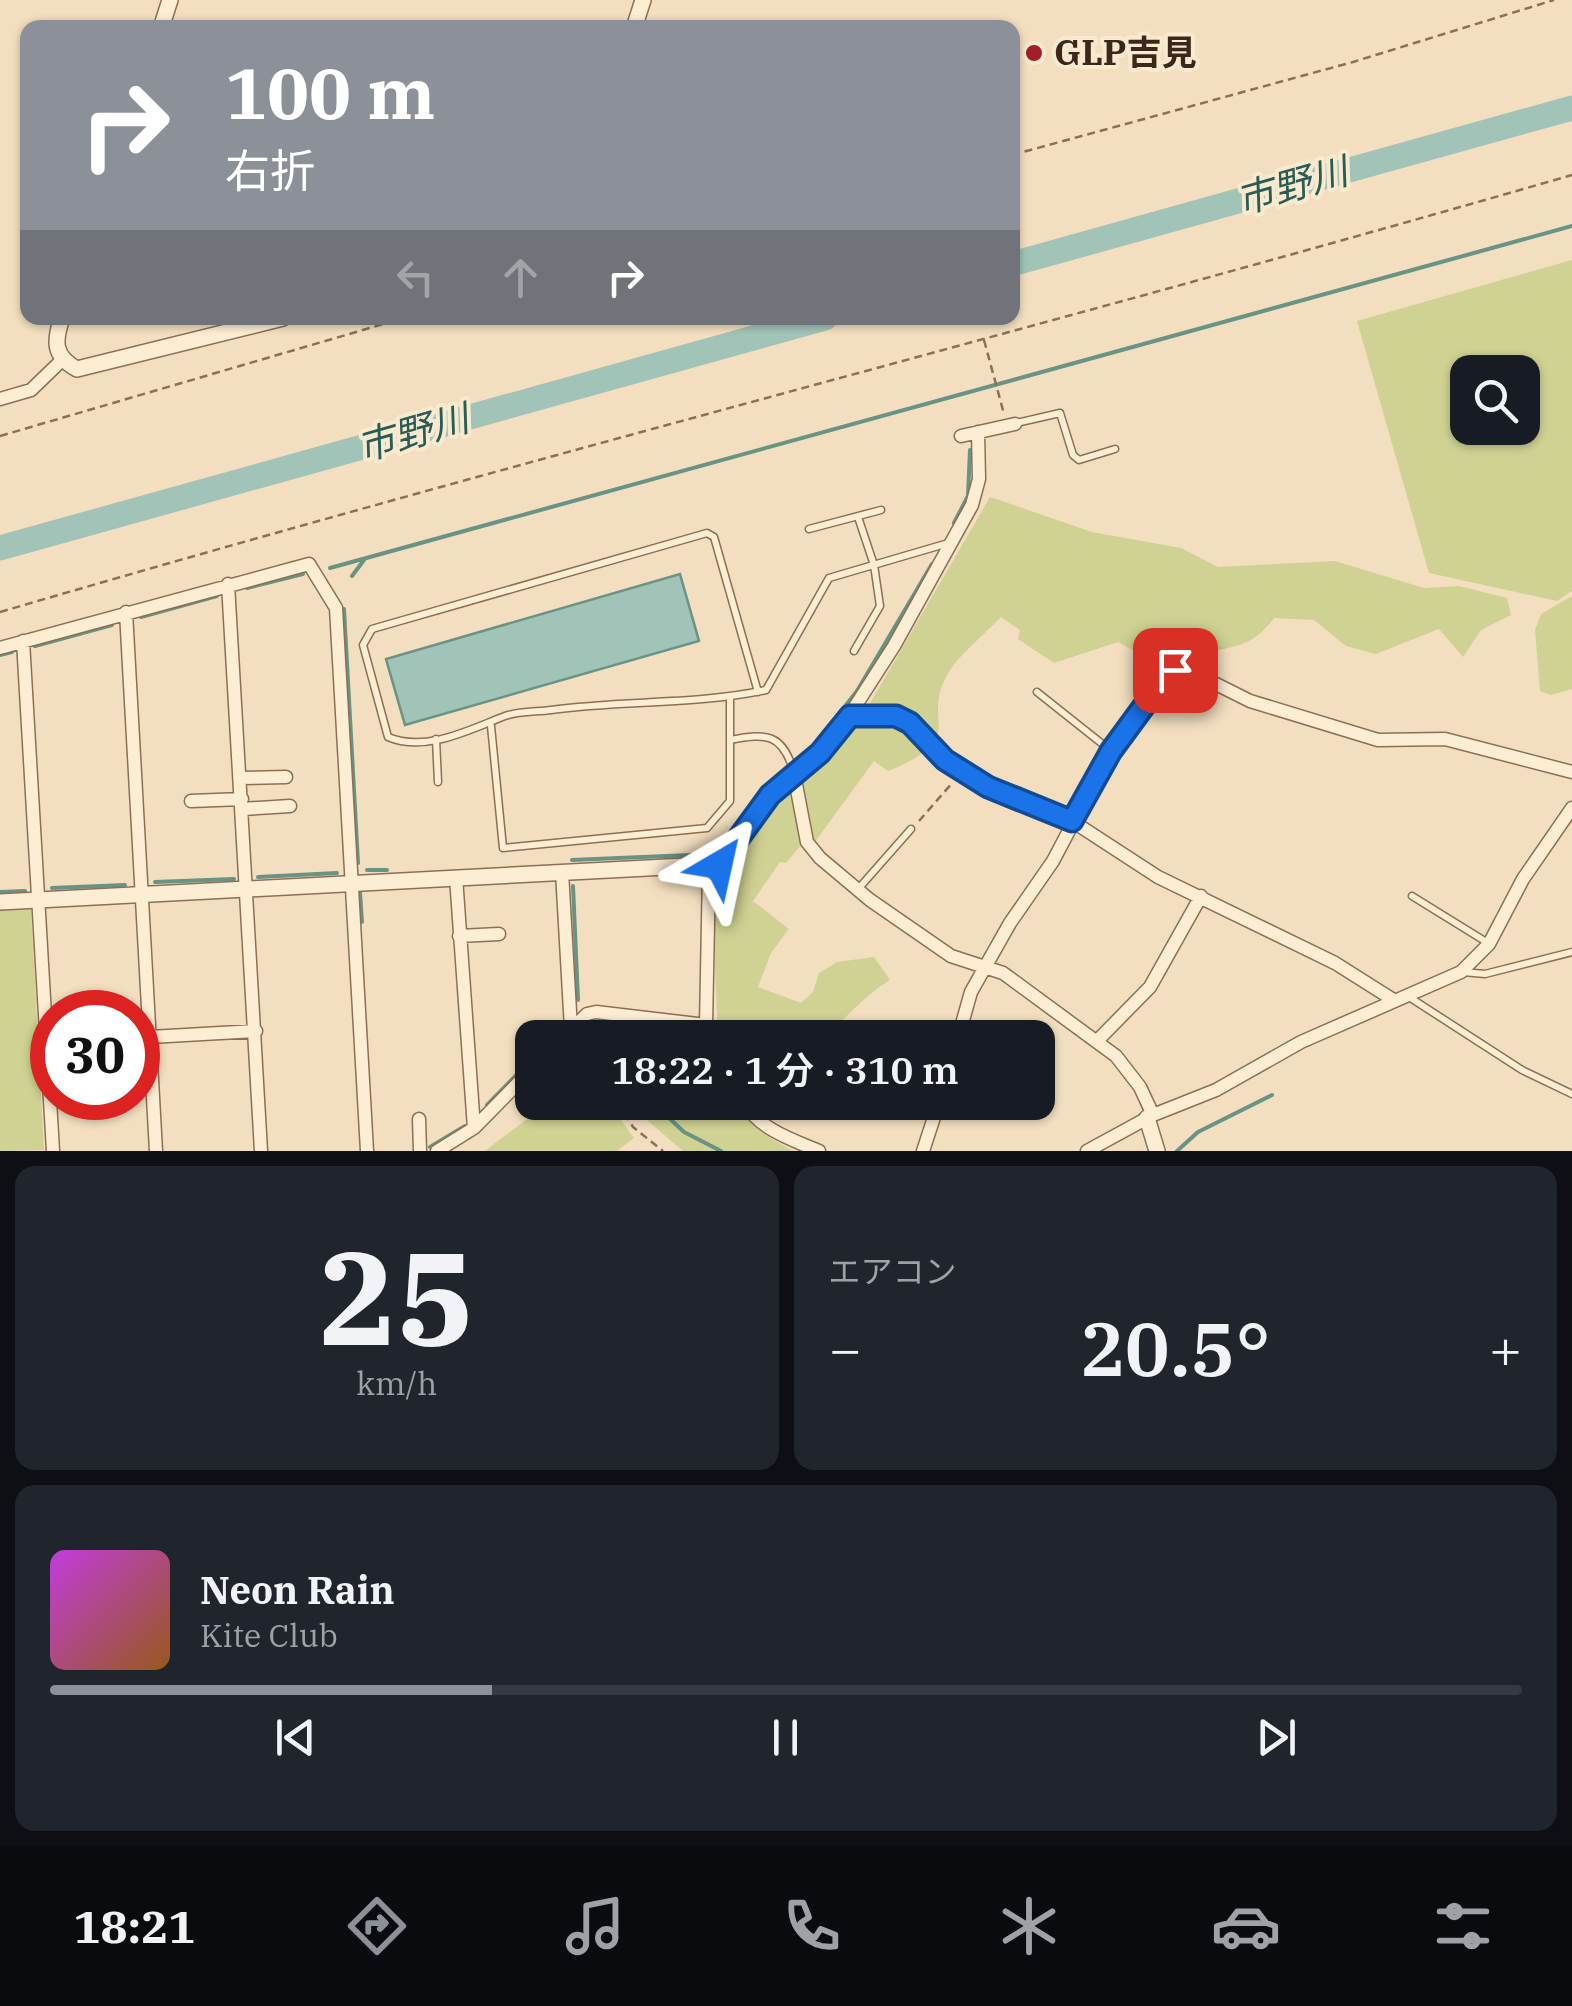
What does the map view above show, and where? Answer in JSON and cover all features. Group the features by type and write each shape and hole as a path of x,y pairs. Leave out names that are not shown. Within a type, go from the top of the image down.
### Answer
{"street":[{"path":"59,325 56,334 61,361"},
{"path":"61,361 77,369 97,367 256,325"},
{"path":"0,399 31,390 61,361"},
{"path":"960,436 1011,424"},
{"path":"0,902 719,865 770,795 820,753 850,716 952,542 978,490 978,432"},
{"path":"0,648 309,564 336,608 367,1151"},
{"path":"228,584 262,1151"},
{"path":"126,612 147,990"},
{"path":"22,642 53,1151"},
{"path":"963,1020 972,992 1010,923 1042,881 1111,751 1166,676 1182,670 1250,701 1378,740 1446,739 1572,772"},
{"path":"850,716 896,716 962,771 988,787 1072,821 1158,877 1398,996"},
{"path":"794,774 807,842 870,900 952,956 1004,973 1097,1041 1129,1070 1150,1116 1157,1151"},
{"path":"240,778 286,777"},
{"path":"191,801 290,806"},
{"path":"1087,1151 1150,1116 1216,1090 1300,1042 1398,996 1462,972 1488,944 1523,879 1572,808"},
{"path":"705,865 708,1020"},
{"path":"562,872 567,1020"},
{"path":"456,877 474,1128"},
{"path":"1097,1041 1150,988 1201,896"},
{"path":"459,936 500,934"},
{"path":"581,1020 596,1012 643,1020"},
{"path":"160,1036 256,1031"},
{"path":"436,1151 474,1128 515,1086"},
{"path":"418,1118 420,1151"},
{"path":"154,1120 156,1151"},
{"path":"755,1120 819,1151"},
{"path":"922,1151 933,1120"}],"lane":[{"path":"1011,424 1060,413 1073,456 1079,460 1114,449"},
{"path":"809,529 882,510"},
{"path":"854,651 880,606 874,565 858,516"},
{"path":"758,692 714,536 707,533 372,629 363,645 388,737 398,741 436,739 491,726 504,716 595,703 730,698 758,692 766,690 829,578 952,542"},
{"path":"1037,692 1111,751"},
{"path":"491,726 503,848 707,828 730,801 730,698"},
{"path":"730,740 759,735 770,738 787,750 794,774"},
{"path":"436,739 438,782"},
{"path":"859,888 911,829"},
{"path":"1412,896 1488,944"},
{"path":"1462,972 1485,974 1572,952"},
{"path":"1398,996 1522,1070 1572,1094"}],"path":[{"path":"1020,153 1353,62 1554,0"},
{"path":"0,612 492,471 984,340 1572,174"},
{"path":"0,436 380,325"},
{"path":"984,340 1011,424"},
{"path":"911,829 962,771"},
{"path":"630,1120 663,1151"}],"green space":[{"path":"1572,260 1572,591 1557,601 1429,573 1357,321"},
{"path":"990,497 1092,532 1181,548 1218,567 1335,561 1424,588 1459,586 1507,598 1511,615 1481,630 1463,657 1439,629 1376,654 1346,646 1314,620 1274,618 1249,641 1186,658 1157,659 1118,642 1054,663 1018,639 1020,630 1001,617 947,675 940,692 936,738 928,748 888,771 874,761 809,850 801,845 786,863 780,862 753,901 789,929 771,953 758,987 801,1003 813,992 819,973 837,962 874,957 890,980 842,1020 717,1020 713,920 716,876 775,797 802,783 865,712"},
{"path":"1572,596 1572,689 1551,695 1540,691 1535,630 1541,614"},
{"path":"31,909 35,990 30,990 30,1120 42,1120 44,1150 0,1151 0,911"},
{"path":"525,1120 621,1120 634,1138 617,1151 485,1151"},
{"path":"647,1120 749,1120 793,1151 683,1151"}],"water":[{"path":"680,574 699,641 405,725 386,659"}],"waterway":[{"name":"市野川","path":"1020,262 1572,108"},
{"path":"330,568 1572,226"},
{"name":"市野川","path":"0,548 800,325"},
{"path":"954,523 968,496 970,450"},
{"path":"352,576 364,560"},
{"path":"806,756 857,691 932,564"},
{"path":"247,588 303,574"},
{"path":"141,617 217,596"},
{"path":"344,609 358,863"},
{"path":"35,646 112,625"},
{"path":"0,655 12,652"},
{"path":"572,860 713,854 722,849 769,786"},
{"path":"367,870 387,870"},
{"path":"258,877 337,873"},
{"path":"155,882 234,879"},
{"path":"52,888 125,885"},
{"path":"573,886 578,1000"},
{"path":"0,892 25,891"},
{"path":"360,893 362,922"},
{"path":"487,1105 515,1076"},
{"path":"1177,1151 1198,1132 1272,1095"},
{"path":"671,1120 684,1132 721,1151"},
{"path":"430,1147 465,1126"}],"place":[{"name":"GLP吉見","path":"1034,53"}],"route":[{"path":"719,865 770,795 808,765 850,716 896,716 910,723 945,760 988,787 1072,821 1111,751 1166,676 1175,670"}]}
